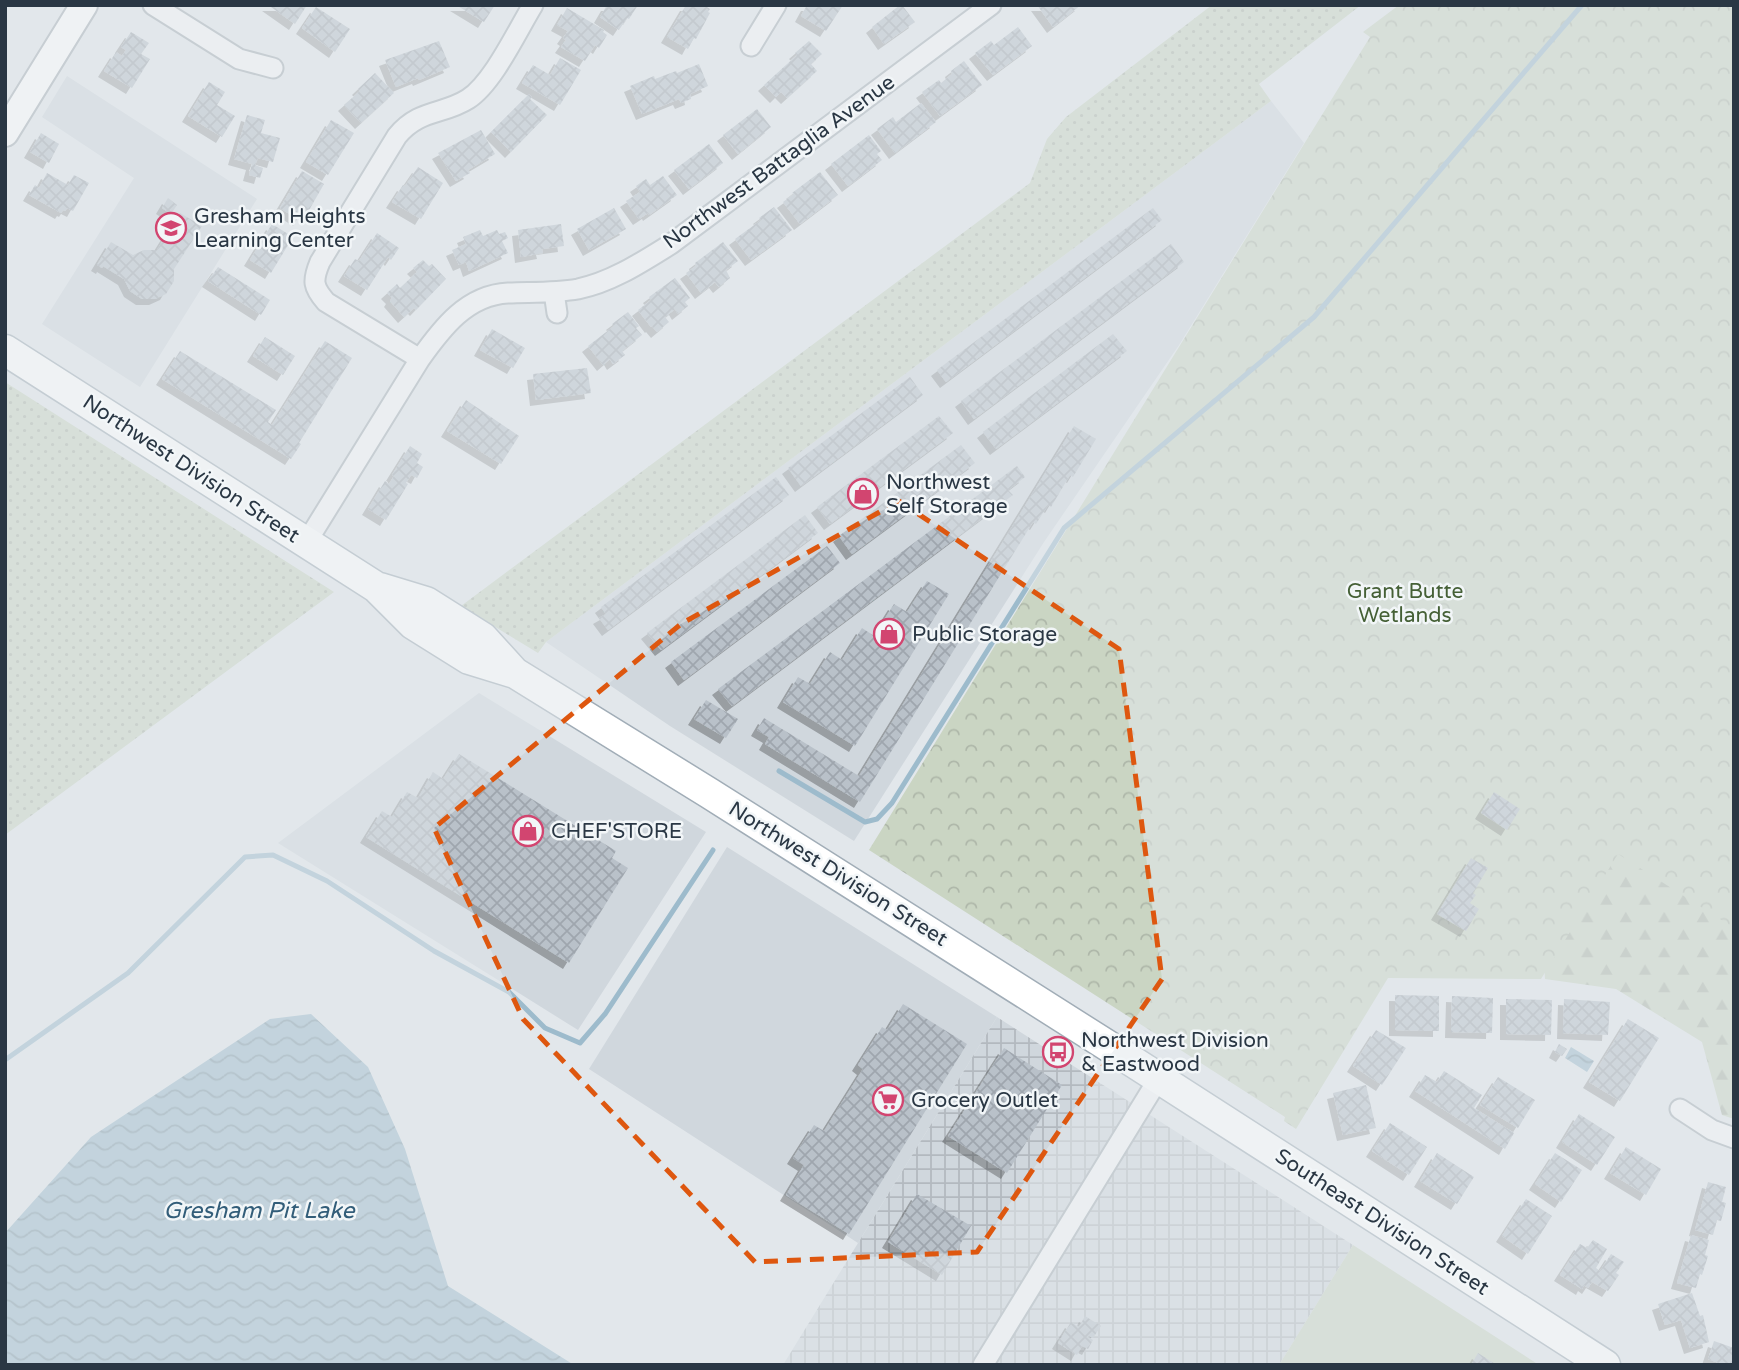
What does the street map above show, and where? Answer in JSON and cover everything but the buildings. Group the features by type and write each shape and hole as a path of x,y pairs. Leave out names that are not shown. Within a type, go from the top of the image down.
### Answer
{"main road":[{"path":"5,133 84,5"},
{"name":"Northwest Division Street","path":"5,350 376,587 426,602 482,638 515,673 826,866 1159,1078"},
{"name":"Southeast Division Street","path":"1159,1078 1605,1365"}],"street":[{"path":"153,5 239,59 273,68"},
{"path":"420,359 326,302 317,292 315,274 397,136 414,121 468,99 478,91 489,79 533,5"},
{"path":"751,46 776,5"},
{"name":"Northwest Battaglia Avenue","path":"306,543 420,359 450,320 464,309 481,299 504,293 554,292 580,288 607,280 635,266 671,244 991,5"},
{"path":"554,292 557,313"},
{"path":"983,1365 1159,1078"},
{"path":"1680,1109 1712,1130 1734,1138"}],"highlighted area":[{"path":"899,501 1119,649 1162,979 977,1252 755,1262 523,1019 434,828 681,624"}],"shaded area":[{"name":"Gresham Heights Learning Center","path":"67,76 257,199 140,387 42,324 134,178 42,117"},
{"name":"Northwest Self Storage","path":"1271,101 1304,143 1179,345 1044,542 854,841 670,726 546,642"},
{"path":"479,693 706,832 578,1030 278,843"},
{"path":"727,847 997,1017 858,1243 589,1069"},
{"path":"997,1017 1353,1245 1279,1365 783,1365"}],"green space":[{"path":"1212,5 1361,5 1259,84 1271,101 546,642 538,653 461,606 1030,183 1047,139 1066,117"},
{"name":"Grant Butte Wetlands","path":"1399,5 1734,5 1734,928 1618,854 1541,979 1388,978 1296,1129 1284,1121 1285,1117 869,850 1370,37 1363,32"},
{"path":"1734,190 1734,1119 1722,1115 1702,1042 1616,989 1545,979 1534,806"},
{"path":"5,382 334,592 5,835"},
{"path":"1353,1245 1539,1365 1279,1365"}],"water":[{"name":"Gresham Pit Lake","path":"311,1014 368,1067 405,1149 448,1286 574,1365 5,1365 5,1233 91,1137 270,1019"},
{"path":"1571,1047 1594,1061 1587,1072 1565,1058"}],"waterway":[{"path":"779,771 865,822 877,819 892,803 1064,528 1314,317 1582,5"},
{"path":"5,1060 128,973 245,857 273,855 327,881 434,951 509,992 545,1028 580,1043 605,1014 713,850"}],"place":[{"name":"Gresham Heights Learning Center","path":"171,228"},
{"name":"Northwest Self Storage","path":"863,494"},
{"name":"Public Storage","path":"889,634"},
{"name":"CHEF'STORE","path":"528,831"},
{"name":"Northwest Division & Eastwood","path":"1058,1052"},
{"name":"Grocery Outlet","path":"888,1100"}]}
